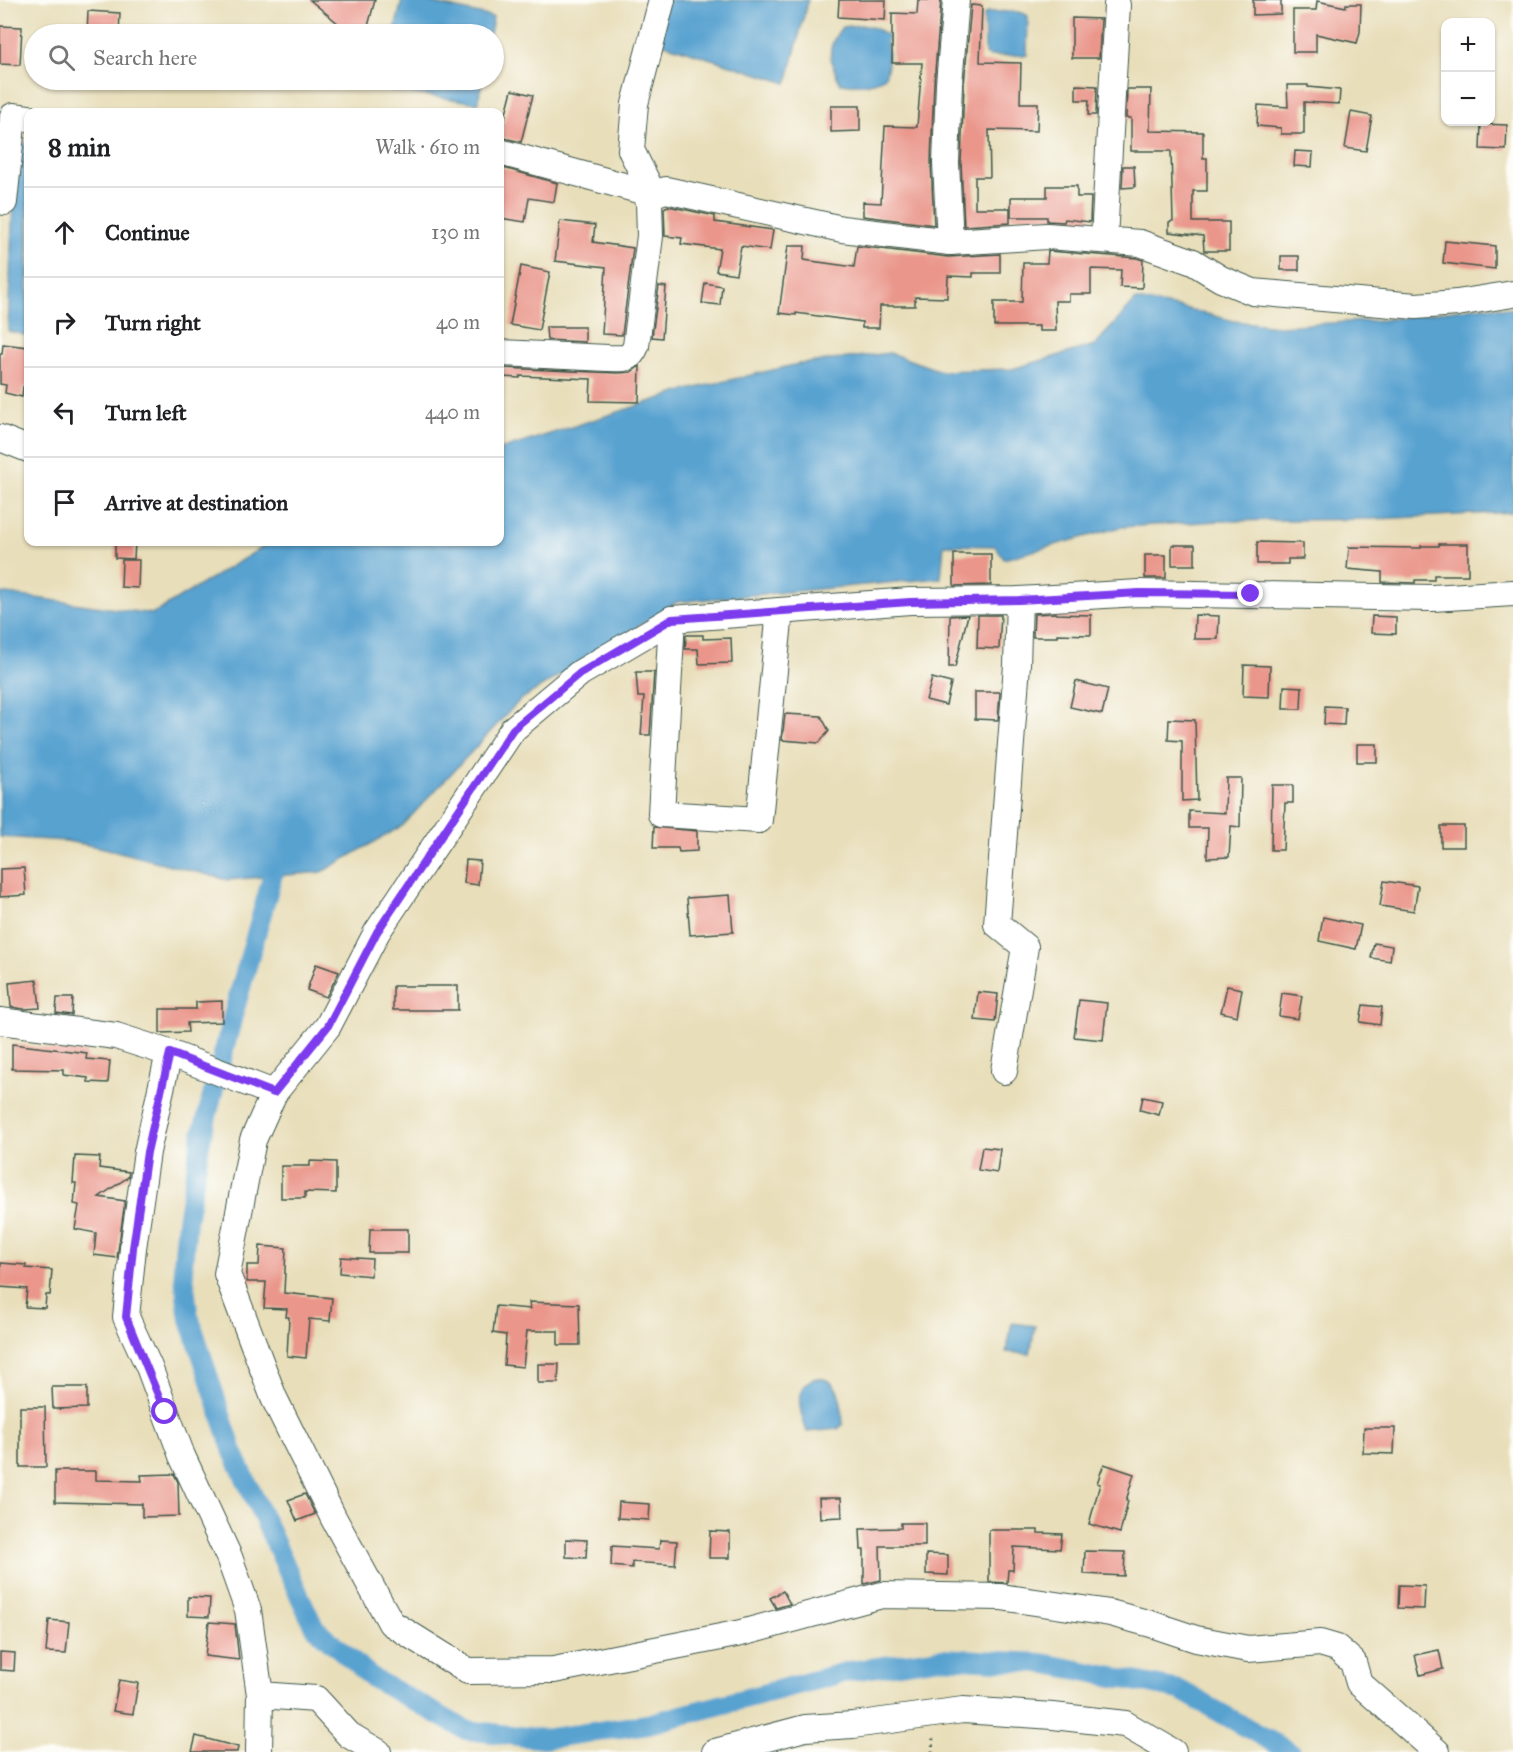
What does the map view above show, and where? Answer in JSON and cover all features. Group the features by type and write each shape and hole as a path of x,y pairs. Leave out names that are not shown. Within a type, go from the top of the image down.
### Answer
{"street":[{"path":"653,194 631,150 635,104 662,0"},
{"path":"950,242 946,164 949,84 956,0"},
{"path":"1104,239 1117,5"},
{"path":"0,201 4,202 13,116 24,117"},
{"path":"504,153 653,194 666,190 842,229 950,242 1019,240 1047,236 1140,243 1193,262 1221,279 1253,291 1416,306 1457,303 1513,294"},
{"path":"504,353 608,358 626,358 633,354 636,346 650,236 649,202 653,194"},
{"path":"0,438 24,447"},
{"path":"1437,1752 1359,1683 1353,1662 1337,1648 1320,1643 1248,1649 1196,1639 1151,1623 1110,1613 1001,1597 882,1595 741,1633 554,1670 468,1671 391,1623 334,1519 274,1398 227,1274 253,1140 274,1093 328,1026 377,932 513,729 580,673 672,619 910,602 1019,600 1139,593 1432,598 1513,593"},
{"path":"1004,1071 1025,947 998,924 1017,665 1019,600"},
{"path":"672,619 661,814 759,820 780,611"},
{"path":"0,1021 116,1036 170,1053 274,1093"},
{"path":"170,1053 147,1152 126,1317 149,1367 182,1456 229,1557 248,1610 260,1695 259,1752"},
{"path":"260,1695 316,1699 349,1735 378,1752"},
{"path":"716,1752 805,1728 853,1725 963,1710 1053,1716 1125,1725 1173,1752"}],"water":[{"path":"402,0 419,0 493,17 492,24 396,24"},
{"path":"666,0 808,0 787,83 658,42"},
{"path":"988,12 1014,12 1028,16 1027,55 990,56 985,54 984,15"},
{"path":"861,25 875,28 887,35 888,65 885,77 863,84 840,83 831,61 833,42 842,27"},
{"path":"389,90 480,90 478,103"},
{"path":"15,142 24,143 24,335 8,331"},
{"path":"1136,300 1184,308 1234,321 1278,326 1383,320 1483,306 1513,309 1513,512 1377,519 1220,521 1121,527 1004,559 995,546 944,545 941,578 677,602 520,700 402,826 322,872 228,880 104,848 66,841 0,837 0,593 153,614 264,546 504,546 504,449 683,391 798,364 890,353 941,371 1012,369 1095,345"},
{"path":"1012,1323 1035,1326 1030,1354 1006,1352"},
{"path":"817,1378 831,1383 839,1394 843,1424 838,1429 807,1432 800,1408 801,1393 803,1386"}],"building":[{"path":"310,0 375,0 369,24 339,24"},
{"path":"839,0 886,0 885,20 838,17"},
{"path":"918,0 941,0 934,83 931,162 934,225 863,216 863,202 881,203 885,126 917,127 922,63 892,63 892,13 917,14"},
{"path":"1253,0 1281,0 1281,14 1253,15"},
{"path":"1317,1 1346,7 1346,4 1361,4 1360,32 1357,43 1316,34 1316,52 1293,52 1293,10 1316,10"},
{"path":"971,5 982,6 980,62 1021,63 1020,103 1038,103 1037,131 989,130 990,177 975,177 975,208 1010,208 1010,223 964,226 961,163 964,85"},
{"path":"88,11 120,13 119,24 87,24"},
{"path":"1072,18 1101,19 1099,58 1072,58"},
{"path":"0,26 22,27 20,65 0,64"},
{"path":"1076,85 1097,86 1096,115 1088,115 1089,100 1076,100"},
{"path":"1287,85 1308,85 1308,87 1340,90 1339,104 1304,102 1304,134 1281,134 1281,128 1257,126 1258,105 1288,107"},
{"path":"1127,89 1151,89 1150,131 1203,132 1203,158 1207,158 1207,191 1193,191 1193,222 1229,222 1229,251 1204,251 1203,236 1169,232 1169,222 1173,221 1171,151 1131,151 1131,118 1126,118"},
{"path":"512,90 533,95 521,142 504,138 504,121"},
{"path":"831,106 860,106 860,131 831,132"},
{"path":"1351,112 1372,116 1366,151 1345,148"},
{"path":"1507,125 1506,150 1480,149 1481,126"},
{"path":"1295,151 1313,152 1312,167 1294,166"},
{"path":"1123,166 1134,166 1135,187 1122,188"},
{"path":"504,168 557,183 554,202 529,198 525,222 504,219"},
{"path":"1047,186 1077,186 1077,197 1091,197 1090,222 1065,219 1064,222 1047,221 1047,217 1011,217 1011,197 1047,197"},
{"path":"668,206 715,216 715,222 773,230 770,250 741,246 736,274 716,271 720,249 681,244 682,238 665,236 664,208"},
{"path":"560,221 595,225 593,242 633,248 622,335 602,334 606,267 555,261"},
{"path":"1445,241 1495,246 1495,269 1443,263"},
{"path":"788,246 805,246 804,260 854,267 857,246 948,257 1000,254 1000,273 973,273 973,277 948,276 947,298 915,297 915,306 880,306 879,328 862,328 862,322 796,313 796,315 779,313"},
{"path":"1048,251 1143,260 1142,288 1120,287 1121,270 1091,269 1091,294 1069,294 1069,301 1055,301 1056,331 1039,331 1039,326 994,326 994,302 1022,302 1023,263 1047,263"},
{"path":"1281,256 1299,256 1299,270 1281,270"},
{"path":"521,266 550,272 539,330 510,325"},
{"path":"705,283 722,286 720,305 702,303"},
{"path":"659,286 666,287 662,338 652,337"},
{"path":"546,327 585,327 585,342 547,340"},
{"path":"3,344 24,347 22,397 5,393 6,385 0,384 0,354 2,354"},
{"path":"640,366 639,402 590,401 591,379 504,377 504,368 631,372"},
{"path":"1257,542 1303,543 1303,559 1288,559 1288,564 1257,564"},
{"path":"1439,544 1468,544 1468,575 1434,575 1434,580 1415,580 1415,583 1382,582 1382,572 1347,569 1349,547 1421,548 1421,546 1439,546"},
{"path":"1172,545 1195,545 1195,565 1172,565"},
{"path":"115,546 135,546 134,559 115,558"},
{"path":"954,554 991,554 991,585 954,586"},
{"path":"1145,555 1166,555 1166,578 1145,578"},
{"path":"122,560 139,560 138,588 121,587"},
{"path":"1034,614 1091,615 1091,635 1057,634 1057,637 1033,637"},
{"path":"968,615 955,667 949,667 950,616"},
{"path":"978,615 1001,615 999,649 977,648"},
{"path":"1195,615 1219,616 1218,639 1194,639"},
{"path":"1372,616 1396,617 1396,634 1371,633"},
{"path":"686,635 703,635 703,639 731,638 732,663 699,664 698,649 685,649"},
{"path":"1244,665 1270,666 1269,697 1243,696"},
{"path":"636,672 654,672 650,735 641,735 644,697 638,697"},
{"path":"932,678 951,683 946,705 926,700"},
{"path":"1076,681 1108,689 1102,714 1070,707"},
{"path":"1284,686 1302,687 1301,709 1283,709"},
{"path":"975,692 1000,692 998,720 975,719"},
{"path":"1325,706 1345,707 1344,725 1324,724"},
{"path":"785,714 821,716 829,731 819,743 782,740"},
{"path":"1169,719 1195,720 1197,800 1182,801 1182,741 1168,740"},
{"path":"1357,744 1377,744 1377,762 1357,762"},
{"path":"1226,778 1241,778 1240,827 1231,826 1229,857 1207,858 1208,828 1189,828 1189,811 1225,813"},
{"path":"1272,785 1293,785 1293,803 1285,803 1283,850 1271,850"},
{"path":"1441,826 1464,826 1464,847 1441,847"},
{"path":"654,827 697,831 697,851 679,852 678,848 653,848"},
{"path":"466,860 480,861 478,885 464,883"},
{"path":"24,868 26,895 0,897 0,869"},
{"path":"1384,881 1418,886 1414,911 1380,906"},
{"path":"730,895 733,932 690,935 687,898"},
{"path":"1323,917 1361,925 1356,949 1319,941"},
{"path":"1374,943 1392,946 1390,961 1371,958"},
{"path":"316,964 339,972 326,997 307,990"},
{"path":"37,980 40,1008 11,1007 9,983"},
{"path":"393,986 458,986 458,1010 393,1010"},
{"path":"1227,986 1242,989 1237,1016 1221,1012"},
{"path":"978,992 998,994 995,1022 975,1020"},
{"path":"1282,993 1302,996 1298,1019 1279,1016"},
{"path":"57,998 73,998 72,1015 56,1013"},
{"path":"1079,1000 1107,1003 1103,1040 1074,1037"},
{"path":"222,1001 222,1022 187,1023 188,1032 160,1033 160,1009 196,1009 196,1002"},
{"path":"1363,1005 1382,1007 1380,1025 1360,1022"},
{"path":"12,1044 87,1053 86,1059 110,1061 108,1083 88,1082 88,1078 64,1075 64,1070 12,1069"},
{"path":"1143,1097 1162,1101 1159,1115 1140,1110"},
{"path":"982,1147 1000,1149 997,1173 978,1170"},
{"path":"75,1156 100,1157 99,1168 129,1172 128,1177 99,1197 125,1201 117,1258 94,1255 96,1233 75,1229 79,1205 74,1204"},
{"path":"310,1161 336,1162 336,1193 305,1192 305,1198 281,1198 281,1166 310,1166"},
{"path":"370,1229 408,1229 408,1253 369,1253"},
{"path":"260,1246 286,1248 284,1293 332,1298 330,1321 309,1319 306,1358 287,1356 289,1317 286,1317 287,1309 264,1308 266,1282 247,1282 247,1265 259,1265"},
{"path":"341,1257 372,1259 371,1276 340,1273"},
{"path":"1,1263 52,1270 50,1295 46,1295 45,1308 25,1307 27,1289 0,1287"},
{"path":"529,1302 579,1304 580,1345 558,1345 558,1331 527,1331 523,1367 504,1365 506,1335 493,1333 496,1306 530,1309"},
{"path":"538,1364 559,1364 558,1383 538,1383"},
{"path":"52,1387 87,1387 87,1408 53,1409"},
{"path":"20,1407 45,1407 46,1467 20,1467"},
{"path":"1364,1428 1395,1428 1394,1454 1363,1453"},
{"path":"1104,1464 1134,1474 1120,1533 1089,1524 1100,1484 1097,1483"},
{"path":"55,1471 96,1471 96,1480 142,1481 141,1475 174,1474 178,1482 179,1516 142,1517 142,1504 55,1502"},
{"path":"305,1494 315,1514 297,1521 288,1500"},
{"path":"819,1498 841,1498 842,1517 820,1518"},
{"path":"619,1502 650,1504 649,1520 618,1518"},
{"path":"901,1523 925,1523 925,1546 880,1546 881,1580 864,1584 864,1550 861,1550 860,1529 901,1528"},
{"path":"989,1530 1038,1530 1038,1533 1062,1534 1060,1549 1014,1547 1013,1570 1008,1570 1007,1583 989,1582"},
{"path":"710,1531 730,1532 730,1558 709,1558"},
{"path":"566,1539 587,1540 586,1558 566,1557"},
{"path":"660,1540 677,1541 675,1565 632,1562 632,1568 611,1566 612,1546 659,1549"},
{"path":"1085,1551 1125,1552 1124,1576 1084,1574"},
{"path":"926,1554 948,1555 948,1575 926,1574"},
{"path":"1399,1585 1425,1586 1424,1609 1398,1608"},
{"path":"783,1591 790,1604 776,1608 770,1598"},
{"path":"188,1597 210,1598 209,1617 188,1616"},
{"path":"49,1620 69,1622 66,1653 46,1652"},
{"path":"209,1622 235,1624 239,1660 205,1656"},
{"path":"1439,1650 1443,1669 1420,1675 1415,1655"},
{"path":"0,1652 15,1653 14,1671 0,1670"},
{"path":"119,1680 138,1683 133,1714 113,1711"},
{"path":"196,1736 238,1747 237,1752 192,1752"}],"waterway":[{"path":"279,853 201,1139 187,1221 183,1265 188,1313 233,1452 314,1627 374,1679 466,1730 544,1739 648,1724 850,1671 940,1658 1042,1663 1180,1690 1290,1752"}],"route":[{"path":"165,1412 149,1367 126,1317 147,1152 170,1053 274,1093 328,1026 377,932 513,729 580,673 672,619 910,602 1019,600 1139,593 1251,594"}]}
